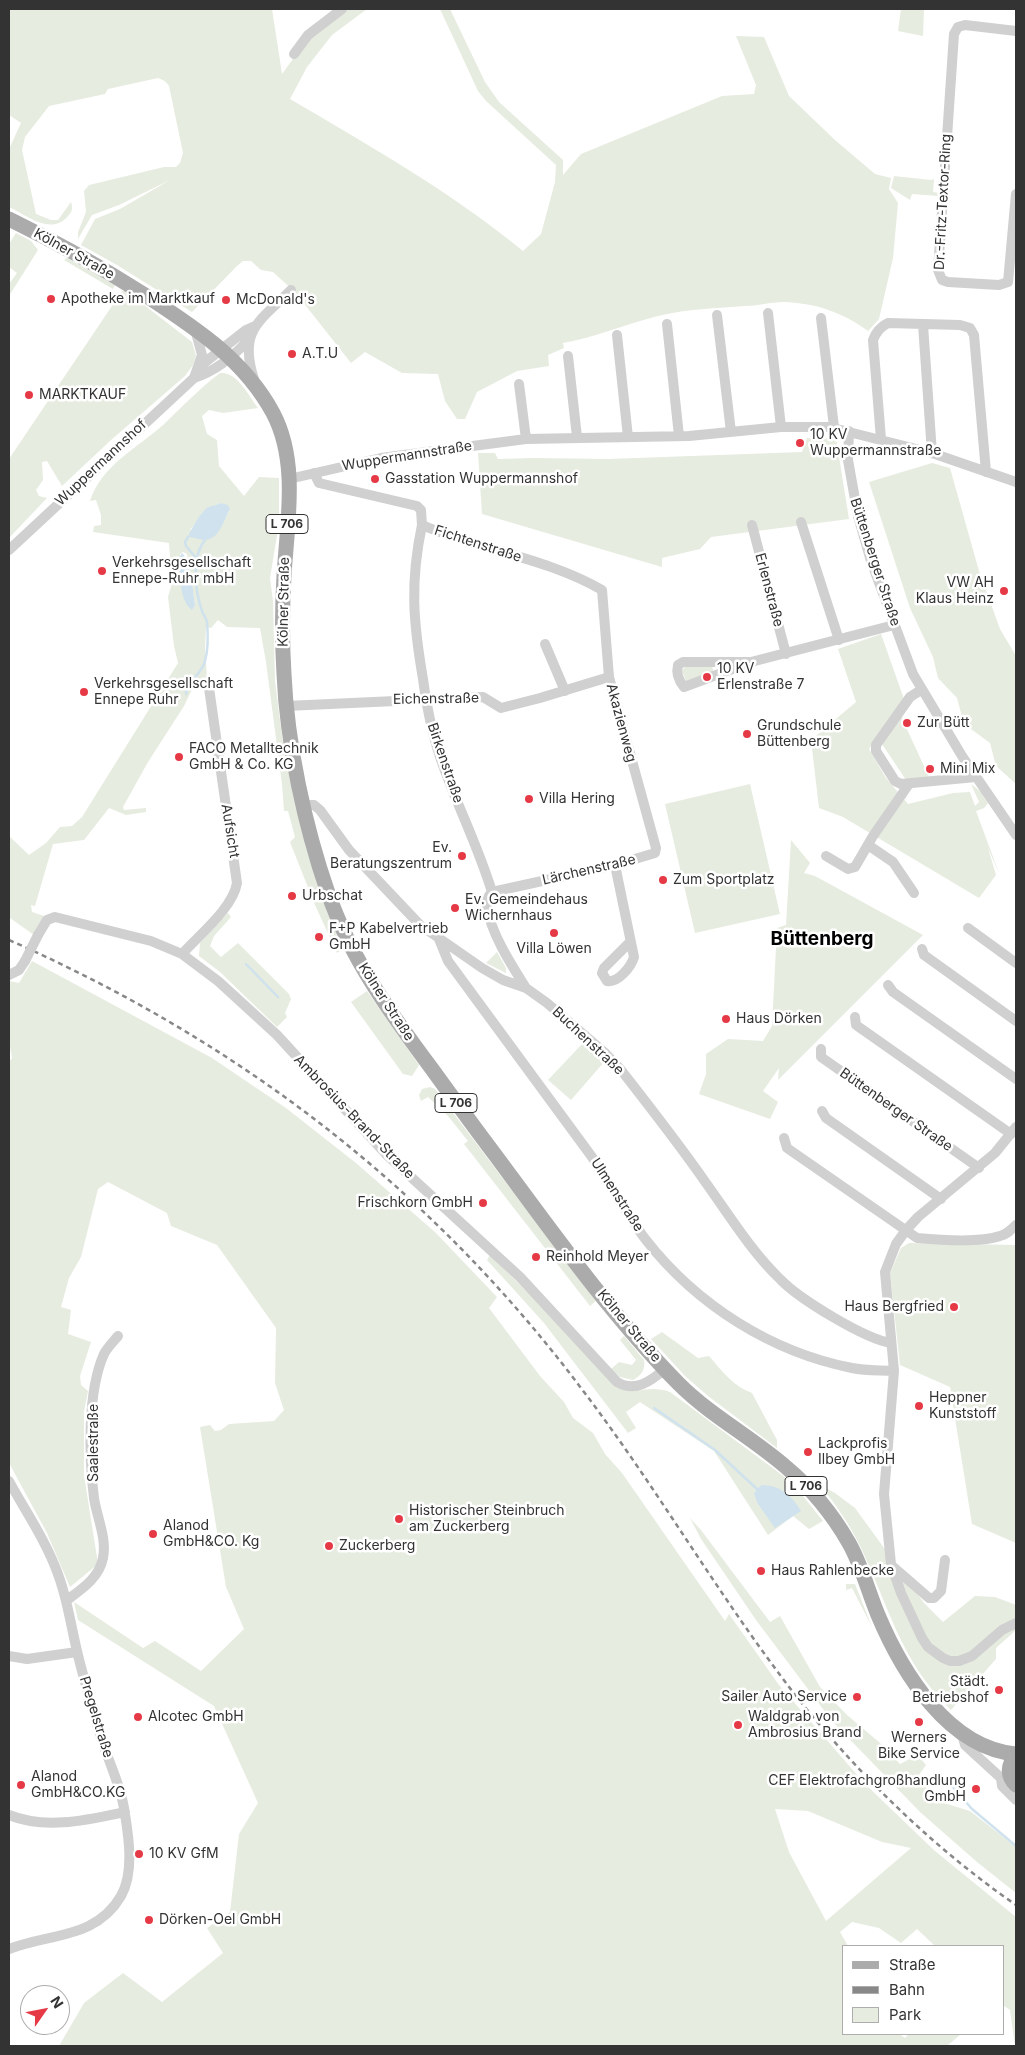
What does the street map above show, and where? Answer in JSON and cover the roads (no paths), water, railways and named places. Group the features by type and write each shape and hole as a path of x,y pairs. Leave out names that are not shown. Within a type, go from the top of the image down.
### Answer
{"main road":[{"name":"Kölner Straße","path":"9,219 51,240 123,281 194,327 225,353 256,387 270,407 285,448 289,478 282,614 286,706 304,805 319,865 337,916 354,954 411,1042 599,1292 665,1369 700,1403 785,1466 820,1501 853,1549 877,1613 896,1654 919,1689 938,1713 966,1734 987,1747 1016,1755 1011,1762 1009,1770 1010,1776 1016,1785"},
{"name":"Kölner Straße","path":"987,1747 1009,1770"}],"street":[{"path":"294,54 308,35 342,9"},
{"name":"Dr.-Fritz-Textor-Ring","path":"1016,31 965,25 958,27 954,34 938,270 939,277 942,280 999,285 1008,282 1016,194"},
{"name":"Wuppermannshof","path":"194,378 207,374 246,330 255,326 291,290"},
{"path":"768,313 782,427"},
{"path":"717,315 731,432"},
{"path":"821,318 834,427"},
{"path":"881,438 873,340 875,333 888,323 960,325 970,328 974,335 986,472"},
{"path":"667,324 679,436"},
{"path":"923,325 932,453"},
{"name":"Wuppermannshof","path":"255,326 250,338 247,356 256,387"},
{"name":"Wuppermannshof","path":"9,550 194,378 199,367 202,350 194,327"},
{"path":"617,335 628,437"},
{"name":"Wuppermannshof","path":"199,367 250,338"},
{"path":"568,356 577,437"},
{"path":"519,384 526,439"},
{"name":"Wuppermannstraße","path":"289,478 335,467 406,454 526,439 679,436 782,427 834,427 932,453 1016,482"},
{"name":"Büttenberger Straße","path":"848,431 848,460 858,516 871,561 894,625 921,690 976,777 1016,835"},
{"name":"Fichtenstraße","path":"314,473 319,483 417,506 422,514 422,524 463,540 542,565 602,590"},
{"path":"801,522 839,640"},
{"name":"Birkenstraße","path":"422,524 417,548 413,594 417,645 433,733 444,767 485,868 492,892 487,898 486,906 492,923 508,959 526,988"},
{"name":"Erlenstraße","path":"752,525 786,654"},
{"name":"Akazienweg","path":"602,590 609,677 656,848 655,853"},
{"path":"751,662 683,662 678,665 677,669 679,681 684,687 751,662 894,625"},
{"path":"545,644 565,691"},
{"name":"Eichenstraße","path":"286,706 426,698 483,697 501,708 609,677"},
{"name":"Aufsicht","path":"182,954 236,893 237,883 209,688"},
{"path":"921,690 910,697 876,745 876,751 895,781 901,784 976,777"},
{"path":"826,856 848,869 852,869 908,784"},
{"name":"Buchenstraße","path":"304,805 314,805 320,810 354,855 420,925 496,976 526,988 547,1003 604,1052 621,1070 744,1235 780,1280 794,1292 865,1335 891,1343"},
{"path":"868,845 893,862 914,893"},
{"name":"Lärchenstraße","path":"492,892 615,865 655,853"},
{"path":"615,865 630,942"},
{"name":"Ambrosius-Brand-Straße","path":"9,975 19,970 47,920 55,917 151,941 182,954 218,981 276,1035 387,1155 520,1277 617,1382 629,1387 636,1386 653,1380 665,1369"},
{"path":"968,928 1016,963"},
{"name":"Ulmenstraße","path":"439,938 448,961 598,1164 633,1222 661,1258 688,1284 714,1306 765,1339 828,1362 855,1368 894,1371"},
{"path":"922,949 924,955 1016,1021"},
{"path":"888,985 893,992 1016,1079"},
{"path":"855,1017 856,1025 1014,1131 979,1168 918,1217 906,1230 896,1244 885,1272 894,1371 884,1494 891,1564 901,1593 928,1647 943,1658 954,1661 966,1659 1002,1630 1016,1623"},
{"name":"Büttenberger Straße","path":"821,1049 821,1057 979,1168"},
{"path":"822,1111 826,1118 941,1199"},
{"path":"784,1138 787,1148 918,1238 937,1240 988,1239 1008,1233 1016,1226"},
{"name":"Saalestraße","path":"67,1600 91,1581 97,1573 103,1558 102,1531 95,1500 91,1468 91,1433 100,1367 105,1352 118,1336"},
{"name":"Pregelstraße","path":"9,1481 42,1538 53,1561 67,1600 77,1652 125,1812 129,1851 126,1884 121,1895 108,1913 90,1927 36,1940 9,1949"},
{"path":"891,1564 929,1598 934,1598 942,1591 944,1560"},
{"path":"9,1656 26,1659 77,1652"},
{"name":"Kölner Straße","path":"966,1734 963,1738 965,1745 1001,1778 1002,1786 1016,1800"},
{"path":"9,1816 54,1823 82,1822 125,1812"}],"water":[{"path":"220,503 228,505 230,509 218,532 210,539 205,540 188,537 203,512 209,507"},
{"path":"182,553 188,563 191,577 195,605 192,610 182,593 179,558"},
{"path":"762,1485 774,1487 785,1492 801,1511 775,1528 758,1504 754,1494"}],"waterway":[{"path":"188,537 185,542 186,546 196,558"},
{"path":"186,694 189,685 201,670 207,652 207,622 202,612 196,584 198,555 205,540"},
{"path":"246,964 278,997"},
{"path":"654,1408 715,1450 757,1489"},
{"path":"945,1778 972,1809 1016,1846"}],"railway":[{"path":"9,940 94,980 175,1025 252,1074 326,1128 396,1187 463,1250 525,1318 584,1392 639,1469 744,1625 771,1663 824,1730 874,1785 928,1836 1016,1905"}],"place":[{"name":"Apotheke im Marktkauf","path":"51,299"},
{"name":"McDonald's","path":"226,300"},
{"name":"A.T.U","path":"292,354"},
{"name":"MARKTKAUF","path":"29,395"},
{"name":"10 KV Wuppermannstraße","path":"800,443"},
{"name":"Gasstation Wuppermannshof","path":"375,479"},
{"name":"Verkehrsgesellschaft Ennepe-Ruhr mbH","path":"102,571"},
{"name":"VW AH Klaus Heinz","path":"1004,591"},
{"name":"10 KV Erlenstraße 7","path":"707,677"},
{"name":"Verkehrsgesellschaft Ennepe Ruhr","path":"84,692"},
{"name":"Zur Bütt","path":"907,723"},
{"name":"Grundschule Büttenberg","path":"747,734"},
{"name":"FACO Metalltechnik GmbH & Co. KG","path":"179,757"},
{"name":"Mini Mix","path":"930,769"},
{"name":"Villa Hering","path":"529,799"},
{"name":"Ev. Beratungszentrum","path":"462,856"},
{"name":"Zum Sportplatz","path":"663,880"},
{"name":"Urbschat","path":"292,896"},
{"name":"Ev. Gemeindehaus Wichernhaus","path":"455,908"},
{"name":"Villa Löwen","path":"554,933"},
{"name":"F+P Kabelvertrieb GmbH","path":"319,937"},
{"name":"Haus Dörken","path":"726,1019"},
{"name":"Frischkorn GmbH","path":"483,1203"},
{"name":"Reinhold Meyer","path":"536,1257"},
{"name":"Haus Bergfried","path":"954,1307"},
{"name":"Heppner Kunststoff","path":"919,1406"},
{"name":"Lackprofis Ilbey GmbH","path":"808,1452"},
{"name":"Historischer Steinbruch am Zuckerberg","path":"399,1519"},
{"name":"Alanod GmbH&CO. Kg","path":"153,1534"},
{"name":"Zuckerberg","path":"329,1546"},
{"name":"Haus Rahlenbecke","path":"761,1571"},
{"name":"Städt. Betriebshof","path":"999,1690"},
{"name":"Sailer Auto Service","path":"857,1697"},
{"name":"Alcotec GmbH","path":"138,1717"},
{"name":"Werners Bike Service","path":"919,1722"},
{"name":"Waldgrab von Ambrosius Brand","path":"738,1725"},
{"name":"Alanod GmbH&CO.KG","path":"21,1785"},
{"name":"CEF Elektrofachgroßhandlung GmbH","path":"976,1789"},
{"name":"10 KV GfM","path":"139,1854"},
{"name":"Dörken-Oel GmbH","path":"149,1920"}],"district":[{"name":"Büttenberg","path":"822,939"}]}
